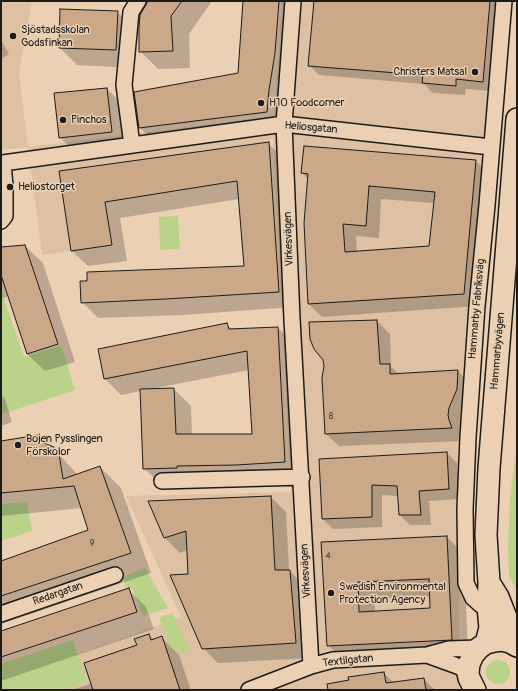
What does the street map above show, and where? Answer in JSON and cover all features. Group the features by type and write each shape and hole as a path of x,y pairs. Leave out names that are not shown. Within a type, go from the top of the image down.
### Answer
{"main road":[{"name":"Hammarbyvägen","path":"469,683 469,664 473,655 483,645 490,628 486,535 489,468 517,119"},
{"name":"Hammarbyvägen","path":"489,583 498,597 517,645"},
{"name":"Hammarbyvägen","path":"483,645 502,640 517,645"}],"street":[{"path":"132,145 124,85 131,12 138,1"},
{"name":"Virkesvägen","path":"294,1 284,124 292,319 302,477 311,666"},
{"name":"Hammarby Fabriksväg","path":"488,607 481,605 473,598 466,583 465,514 468,437 477,306 504,1"},
{"name":"Heliosgatan","path":"1,221 5,216 6,186 3,163 284,124 491,147"},
{"path":"162,481 302,477"},
{"name":"Redargatan","path":"1,614 115,575"},
{"name":"Textilgatan","path":"249,690 311,666 333,660 427,655 449,649 483,645"},
{"name":"Textilgatan","path":"427,655 460,667 469,683"}],"shaded area":[{"path":"1,1 32,1 19,73 28,147 1,150"},
{"path":"282,1 496,1 458,445 460,690 29,690 79,654 181,617 126,496 291,492 273,137 269,142 195,152 199,187 105,202 112,245 42,255 28,147 274,116"}],"green space":[{"path":"178,216 180,249 160,250 159,217"},
{"path":"1,290 24,357 61,345 75,390 2,414"},
{"path":"517,446 517,589 509,577 508,549 510,497"},
{"path":"27,502 32,531 1,541 1,504"},
{"path":"145,568 168,608 143,616 132,588 127,589 123,577"},
{"path":"172,613 190,652 173,652 159,618"},
{"path":"73,640 87,682 63,690 1,690 1,664"},
{"path":"498,660 507,663 510,672 507,681 498,684 489,681 486,672 489,663"}],"building":[{"path":"148,1 182,1 171,16 173,51 139,52 140,15"},
{"path":"243,1 279,1 275,53 267,112 139,128 134,92 238,73"},
{"path":"314,1 490,1 483,82 456,79 456,86 422,83 423,75 308,66"},
{"path":"60,9 118,11 116,50 59,48"},
{"path":"107,88 112,132 59,138 54,93"},
{"path":"269,142 279,292 81,303 80,281 87,281 87,272 244,266 237,181 105,202 112,245 71,251 59,171"},
{"path":"304,146 476,160 464,294 308,304 304,223 308,174 301,173","holes":["369,186 435,192 429,246 345,252 343,224 366,226"]},
{"path":"25,245 58,344 27,354 1,275 1,247"},
{"path":"377,320 380,364 390,364 390,374 458,370 457,389 449,408 448,415 452,428 325,434 322,378 324,366 323,360 314,349 310,339 309,322"},
{"path":"227,323 229,329 278,327 285,462 177,466 177,468 143,469 140,389 174,388 176,434 252,434 247,351 104,379 98,349"},
{"path":"38,435 39,441 54,447 59,454 63,479 100,466 131,553 1,596 1,561 88,530 74,486 1,493 1,441"},
{"path":"447,452 449,489 419,491 421,515 399,515 397,486 372,485 372,517 322,519 319,459"},
{"path":"271,496 275,570 290,570 296,643 202,649 170,575 188,574 186,531 164,538 148,501"},
{"path":"447,536 452,640 327,646 321,542","holes":["429,579 430,608 359,612 358,582"]},
{"path":"129,588 137,612 1,657 1,631"},
{"path":"149,634 151,640 162,636 180,690 93,690 84,663 137,645 134,639"},
{"path":"384,672 386,683 424,678 426,690 328,690 327,684 349,680 348,677"}],"place":[{"name":"Sjöstadsskolan Godsfinkan","path":"13,36"},
{"name":"Christers Matsal","path":"475,72"},
{"name":"H10 Foodcorner","path":"261,103"},
{"name":"Pinchos","path":"63,120"},
{"name":"Heliostorget","path":"10,187"},
{"name":"Bojen Pysslingen Förskolor","path":"18,445"},
{"name":"Swedish Environmental Protection Agency","path":"331,593"}]}
